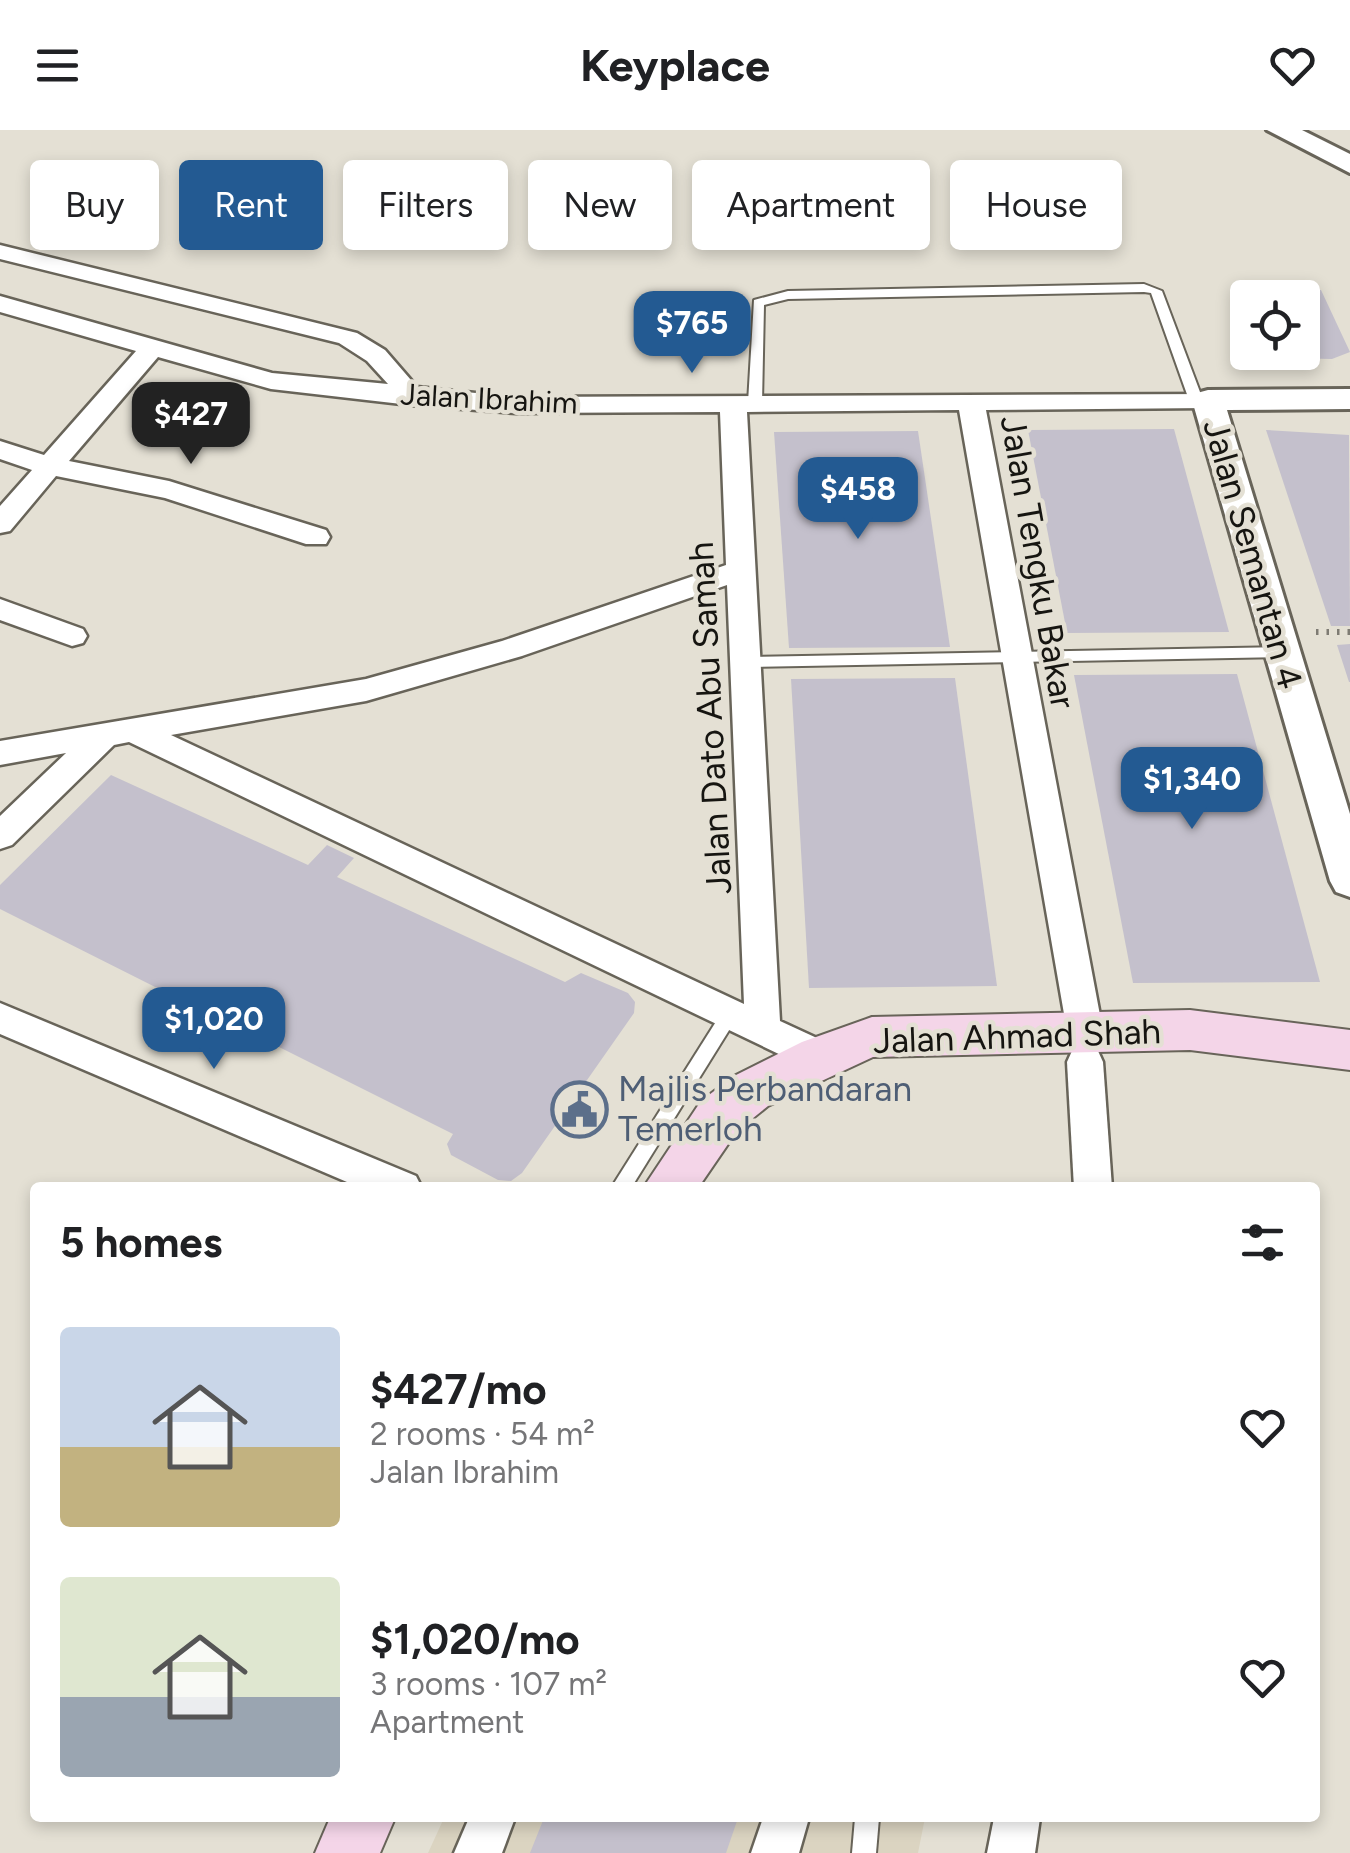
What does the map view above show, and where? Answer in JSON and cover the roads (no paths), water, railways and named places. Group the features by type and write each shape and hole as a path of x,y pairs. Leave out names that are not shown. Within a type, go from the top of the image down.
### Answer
{"main road":[{"name":"Jalan Ahmad Shah","path":"672,1182 720,1116 751,1092 818,1056 872,1036 900,1033 1085,1046 1198,1062 1292,1045 1350,1050"},
{"name":"Jalan Ahmad Shah","path":"751,1092 863,1062 1085,1046"},
{"path":"347,1853 361,1822"}],"street":[{"path":"1281,130 1350,164"},
{"path":"0,252 348,338 370,349 390,366 410,397"},
{"name":"Jalan Ibrahim","path":"0,304 271,381 516,405 1350,399"},
{"path":"0,524 154,346"},
{"name":"Jalan Semantan 4","path":"1202,400 1350,881"},
{"name":"Jalan Tengku Bakar","path":"971,402 1085,1046 1093,1182"},
{"name":"Jalan Dato Abu Samah","path":"744,404 741,570 763,1029"},
{"path":"0,450 48,466 169,490 316,537"},
{"path":"0,753 366,690 512,648 741,570"},
{"path":"0,608 72,636"},
{"path":"0,836 118,732"},
{"path":"118,732 818,1056"},
{"path":"0,1018 389,1182"},
{"path":"478,1853 490,1822"},
{"path":"774,1853 785,1822"},
{"path":"1011,1853 1015,1822"}],"lane":[{"path":"744,404 758,304 788,294 1144,288 1156,291 1202,400"},
{"path":"745,662 1018,660 1282,652"},
{"path":"624,1182 730,1014"},
{"path":"864,1853 868,1822"}],"place":[{"name":"Majlis Perbandaran Temerloh","path":"579,1109"}]}
